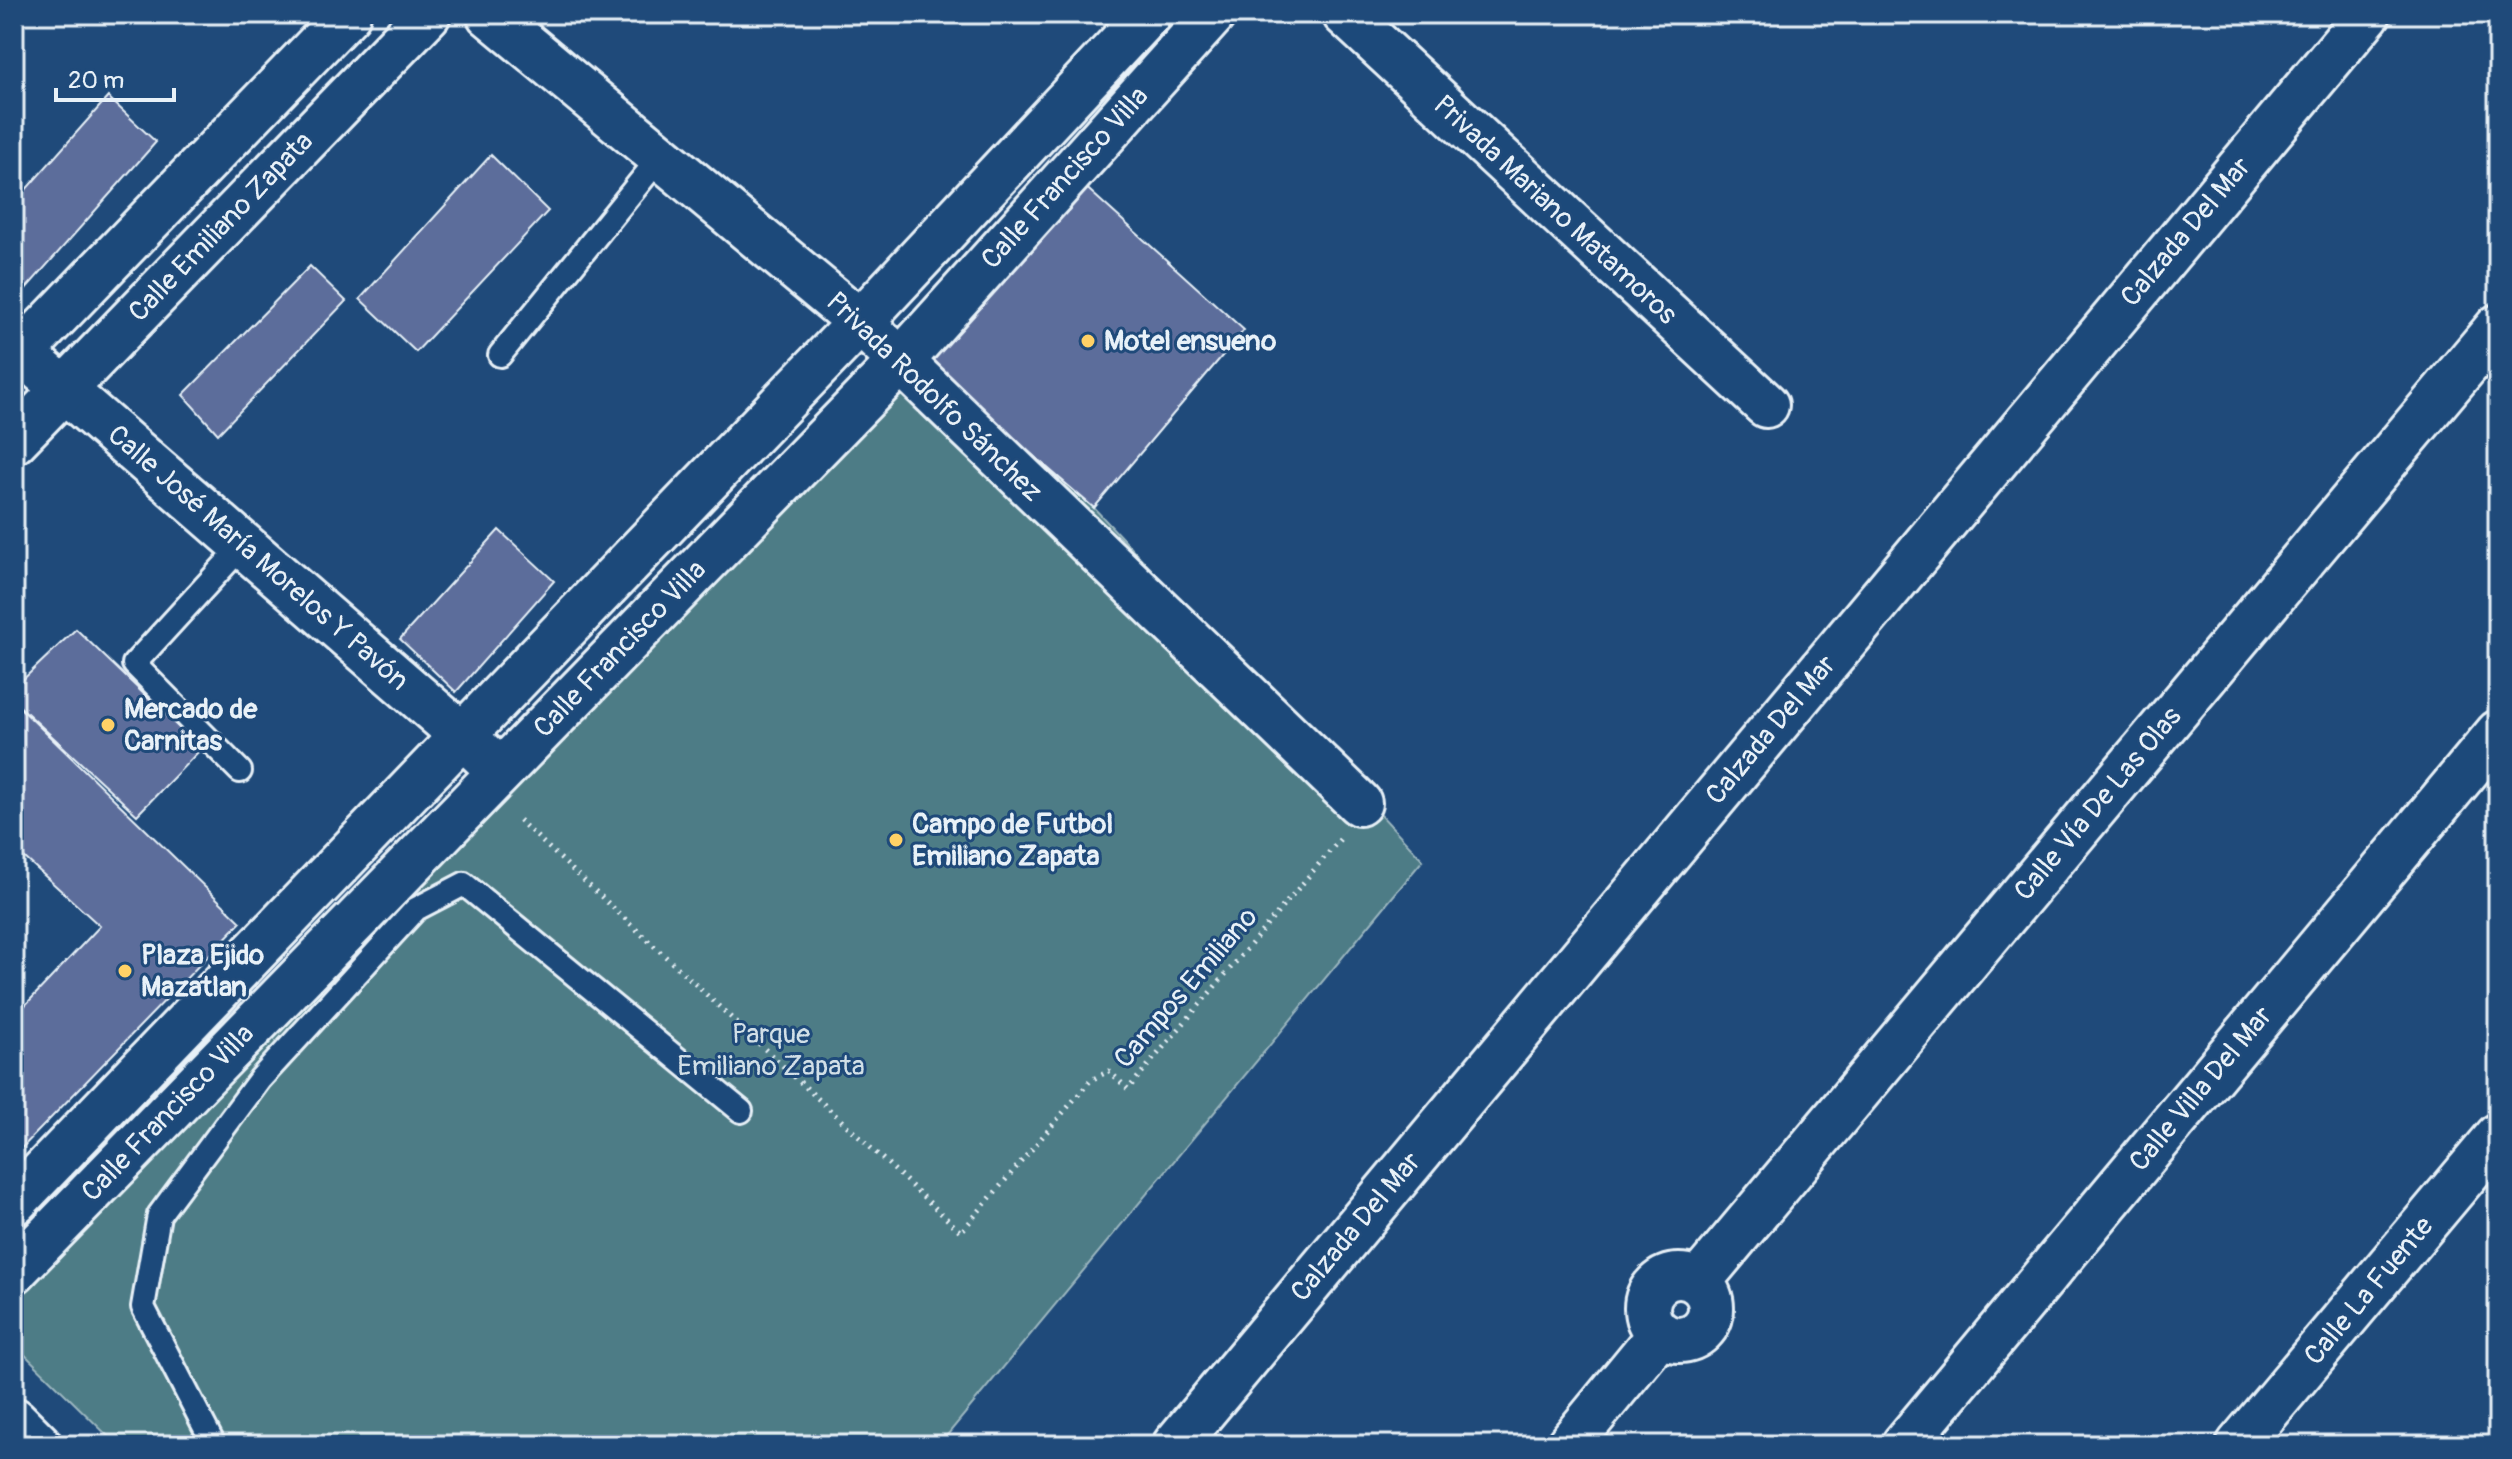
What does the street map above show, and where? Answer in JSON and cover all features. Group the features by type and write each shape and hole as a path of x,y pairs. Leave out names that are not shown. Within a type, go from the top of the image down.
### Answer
{"street":[{"name":"Calle Emiliano Zapata","path":"16,353 348,14"},
{"name":"Calle Emiliano Zapata","path":"14,441 428,14"},
{"name":"Privada Rodolfo Sánchez","path":"489,14 860,322 1353,817"},
{"name":"Calle Francisco Villa","path":"14,1202 860,322 1148,14"},
{"name":"Calle Francisco Villa","path":"14,1271 900,362 1213,14"},
{"name":"Privada Mariano Matamoros","path":"1345,14 1766,405"},
{"name":"Calzada Del Mar","path":"1175,1445 2368,14"},
{"name":"Calle Vía De Las Olas","path":"1569,1445 1660,1334 1650,1321 1647,1304 1653,1289 1666,1278 1683,1275 1699,1281 2498,327"},
{"name":"Calle José María Morelos Y Pavón","path":"16,353 64,389 500,771"},
{"name":"Calle Villa Del Mar","path":"1904,1445 2498,733"},
{"name":"Calle La Fuente","path":"2239,1445 2498,1136"},
{"path":"14,1420 39,1445"}],"lane":[{"path":"500,355 661,156"},
{"path":"240,771 134,664 243,545"},
{"path":"214,1445 143,1307 159,1215 260,1079 416,909 464,884 741,1111"}],"path":[{"name":"Campos Emiliano","path":"519,820 961,1232 1091,1080 1109,1071 1128,1089 1353,817"}],"green space":[{"name":"Parque Emiliano Zapata","path":"940,375 1094,508 1423,860 939,1445 117,1445 14,1344 14,1292 872,394"}],"building":[{"path":"108,97 156,142 16,300 14,203"},
{"path":"491,155 548,211 416,352 360,299"},
{"name":"Motel ensueno","path":"1080,182 1244,330 1094,508 940,375 930,351"},
{"path":"310,266 346,301 218,434 183,395"},
{"path":"499,530 554,581 456,692 400,639"},
{"name":"Mercado de Carnitas","path":"76,629 201,749 137,815 14,701 14,688"},
{"name":"Plaza Ejido Mazatlan","path":"14,702 241,922 14,1156 14,1017 100,926 14,848"}],"place":[{"name":"Motel ensueno","path":"1088,341"},
{"name":"Mercado de Carnitas","path":"108,725"},
{"name":"Campo de Futbol Emiliano Zapata","path":"896,840"},
{"name":"Plaza Ejido Mazatlan","path":"125,971"}]}
